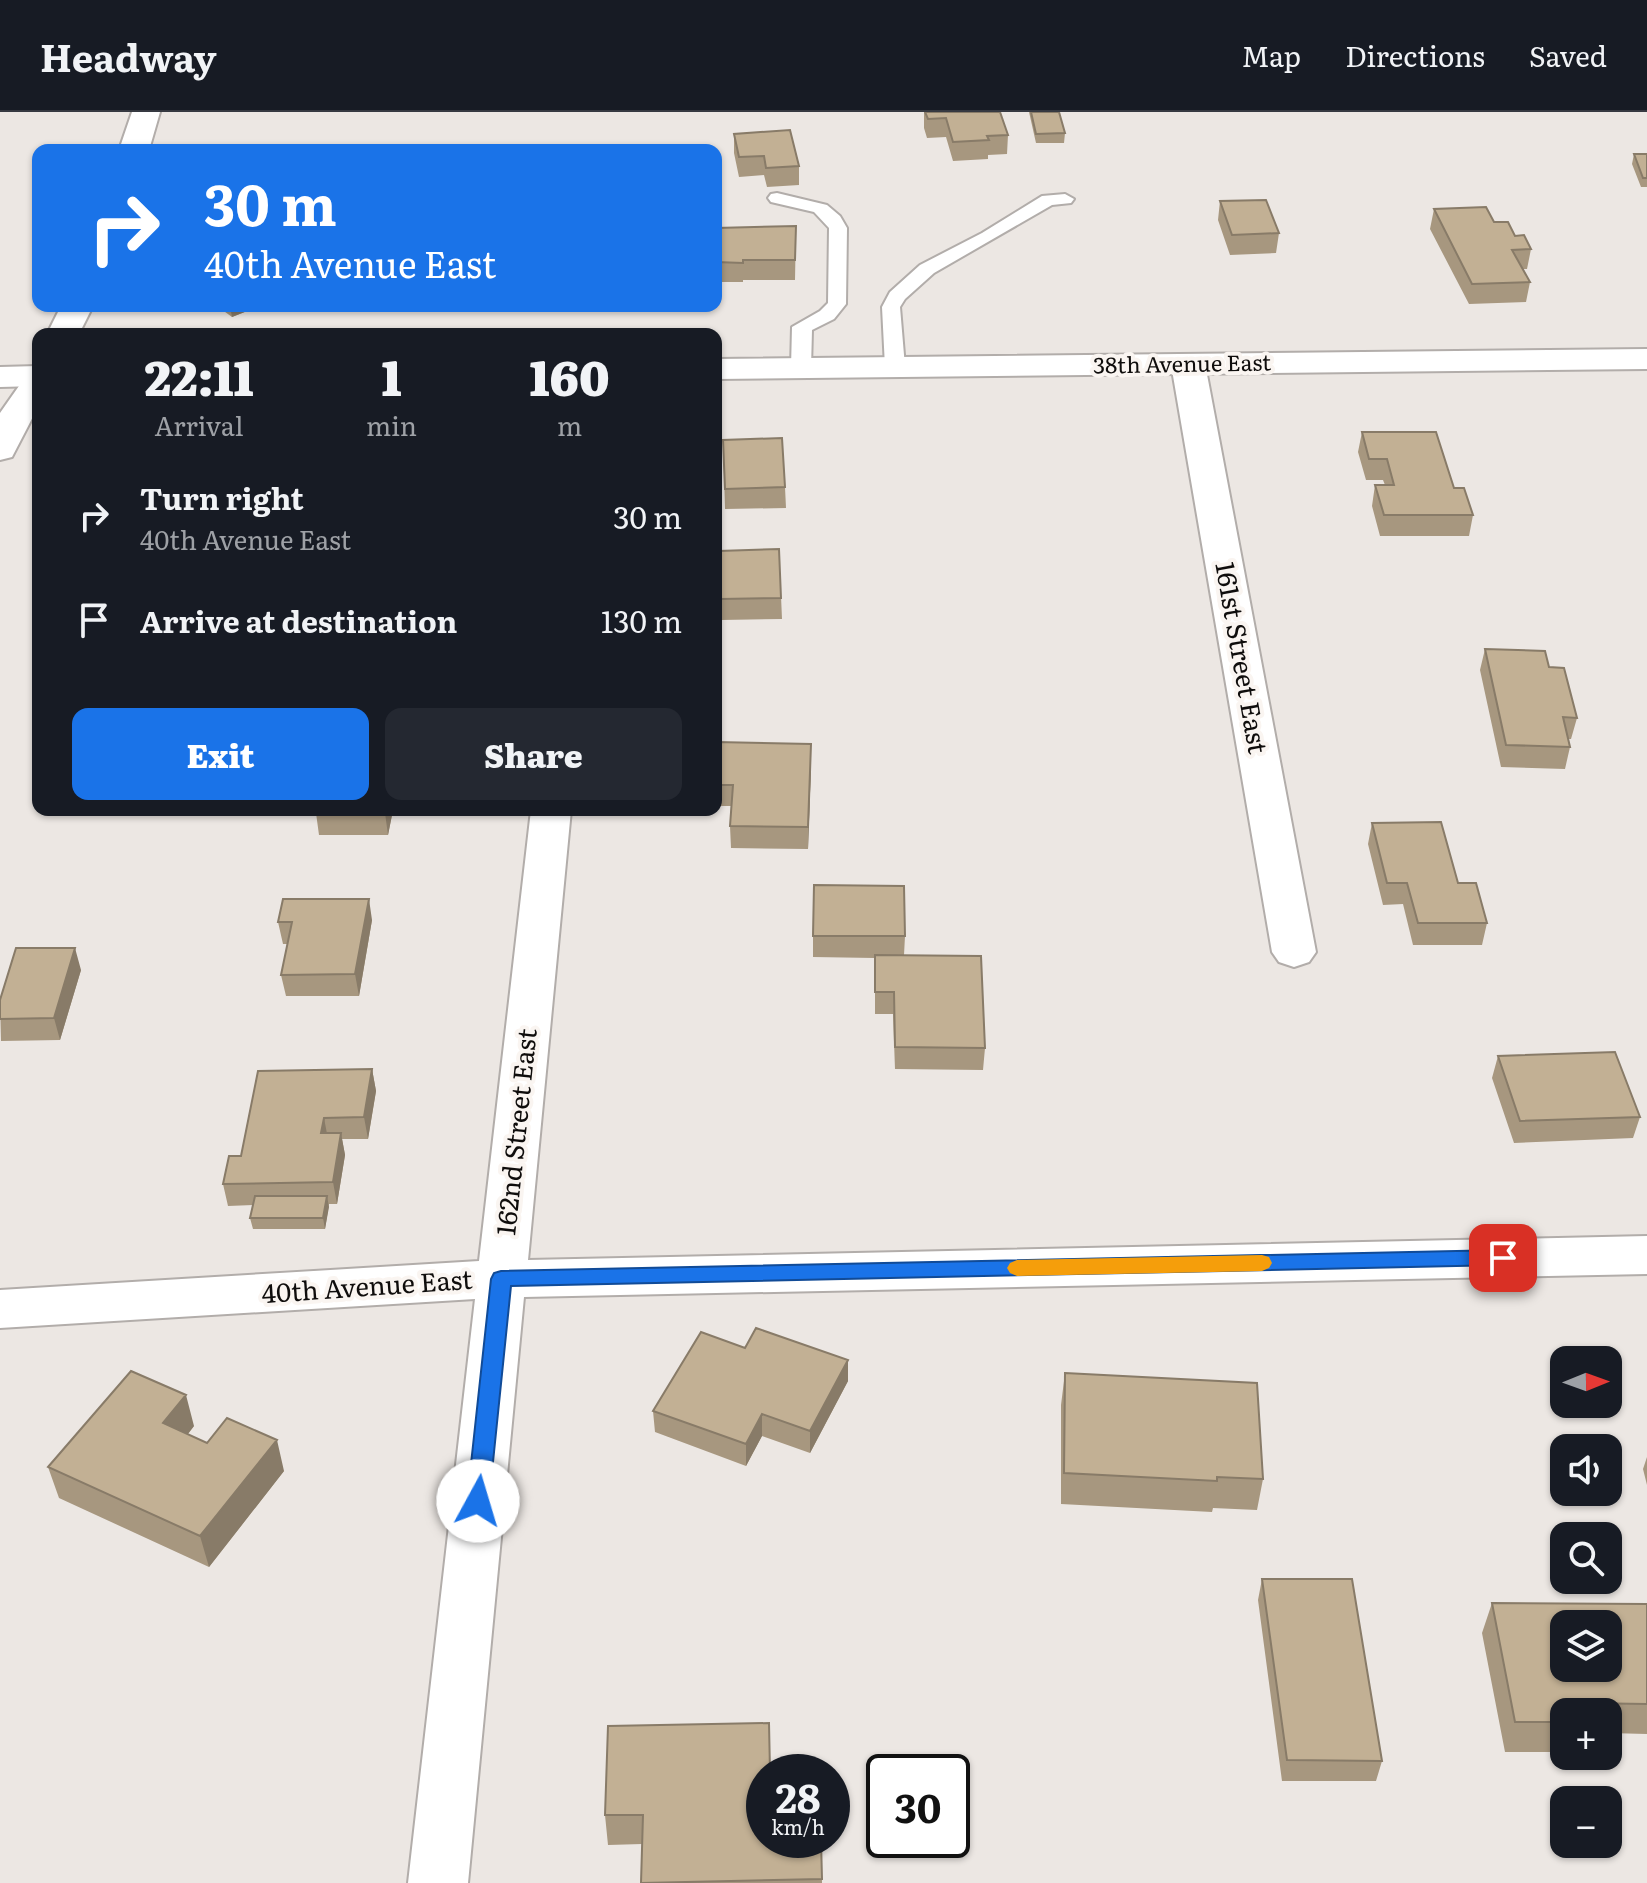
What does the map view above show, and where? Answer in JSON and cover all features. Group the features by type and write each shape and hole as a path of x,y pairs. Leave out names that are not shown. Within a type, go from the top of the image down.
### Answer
{"street":[{"path":"136,144 146,112"},
{"name":"38th Avenue East","path":"722,369 1647,359"},
{"name":"161st Street East","path":"1188,364 1294,952"},
{"path":"0,377 32,376"},
{"path":"0,450 16,414 32,391"},
{"name":"162nd Street East","path":"438,1883 550,816"},
{"name":"40th Avenue East","path":"0,1309 501,1279 1647,1255"}],"lane":[{"path":"777,198 821,207 834,218 838,228 837,304 827,315 802,327 801,368"},
{"path":"895,367 891,307 897,296 927,269 988,237 1048,200 1065,199"}],"building":[{"path":"925,112 1000,112 1008,135 987,136 989,140 953,142 946,118 928,119"},
{"path":"1031,112 1059,112 1065,133 1036,134"},
{"path":"790,130 799,166 766,168 764,156 739,157 734,134"},
{"path":"1634,154 1647,154 1647,178 1643,178"},
{"path":"1266,200 1279,233 1232,235 1220,201"},
{"path":"1486,207 1494,222 1508,222 1515,236 1524,235 1531,249 1512,250 1530,282 1472,284 1434,209"},
{"path":"796,226 795,260 722,262 722,228"},
{"path":"1362,432 1436,432 1454,488 1464,488 1473,515 1384,515 1375,485 1394,485 1387,459 1369,459"},
{"path":"782,438 785,487 725,489 723,440"},
{"path":"779,549 781,598 722,599 722,551"},
{"path":"1485,649 1545,651 1549,667 1564,668 1577,718 1563,717 1570,747 1506,745"},
{"path":"722,742 811,744 808,827 730,826 733,785 722,785"},
{"path":"1441,822 1458,883 1476,883 1487,923 1418,923 1407,883 1387,883 1372,823"},
{"path":"814,885 904,886 905,936 813,936"},
{"path":"283,899 369,899 355,974 281,975 292,922 278,922"},
{"path":"16,948 75,948 54,1018 0,1019 0,1000"},
{"path":"875,955 981,956 985,1048 895,1047 894,992 875,992"},
{"path":"1615,1052 1640,1117 1520,1121 1498,1056"},
{"path":"372,1069 364,1117 324,1118 321,1133 341,1133 333,1182 223,1184 229,1156 241,1156 258,1071"},
{"path":"255,1196 327,1196 323,1218 250,1218"},
{"path":"756,1328 848,1360 810,1431 762,1414 746,1444 653,1411 701,1332 745,1348"},
{"path":"131,1371 186,1395 163,1423 207,1443 227,1418 277,1440 200,1536 48,1467"},
{"path":"1065,1373 1257,1383 1263,1479 1217,1477 1217,1481 1064,1473"},
{"path":"1262,1579 1352,1579 1382,1761 1287,1760"},
{"path":"1492,1603 1647,1604 1647,1704 1622,1704 1622,1698 1550,1698 1550,1722 1515,1722"},
{"path":"769,1723 770,1754 746,1754 746,1858 821,1858 822,1879 641,1883 643,1815 605,1815 608,1726"}],"slow traffic":[{"path":"1017,1268 1262,1263"}],"route":[{"path":"478,1501 501,1279 1503,1258"}]}
